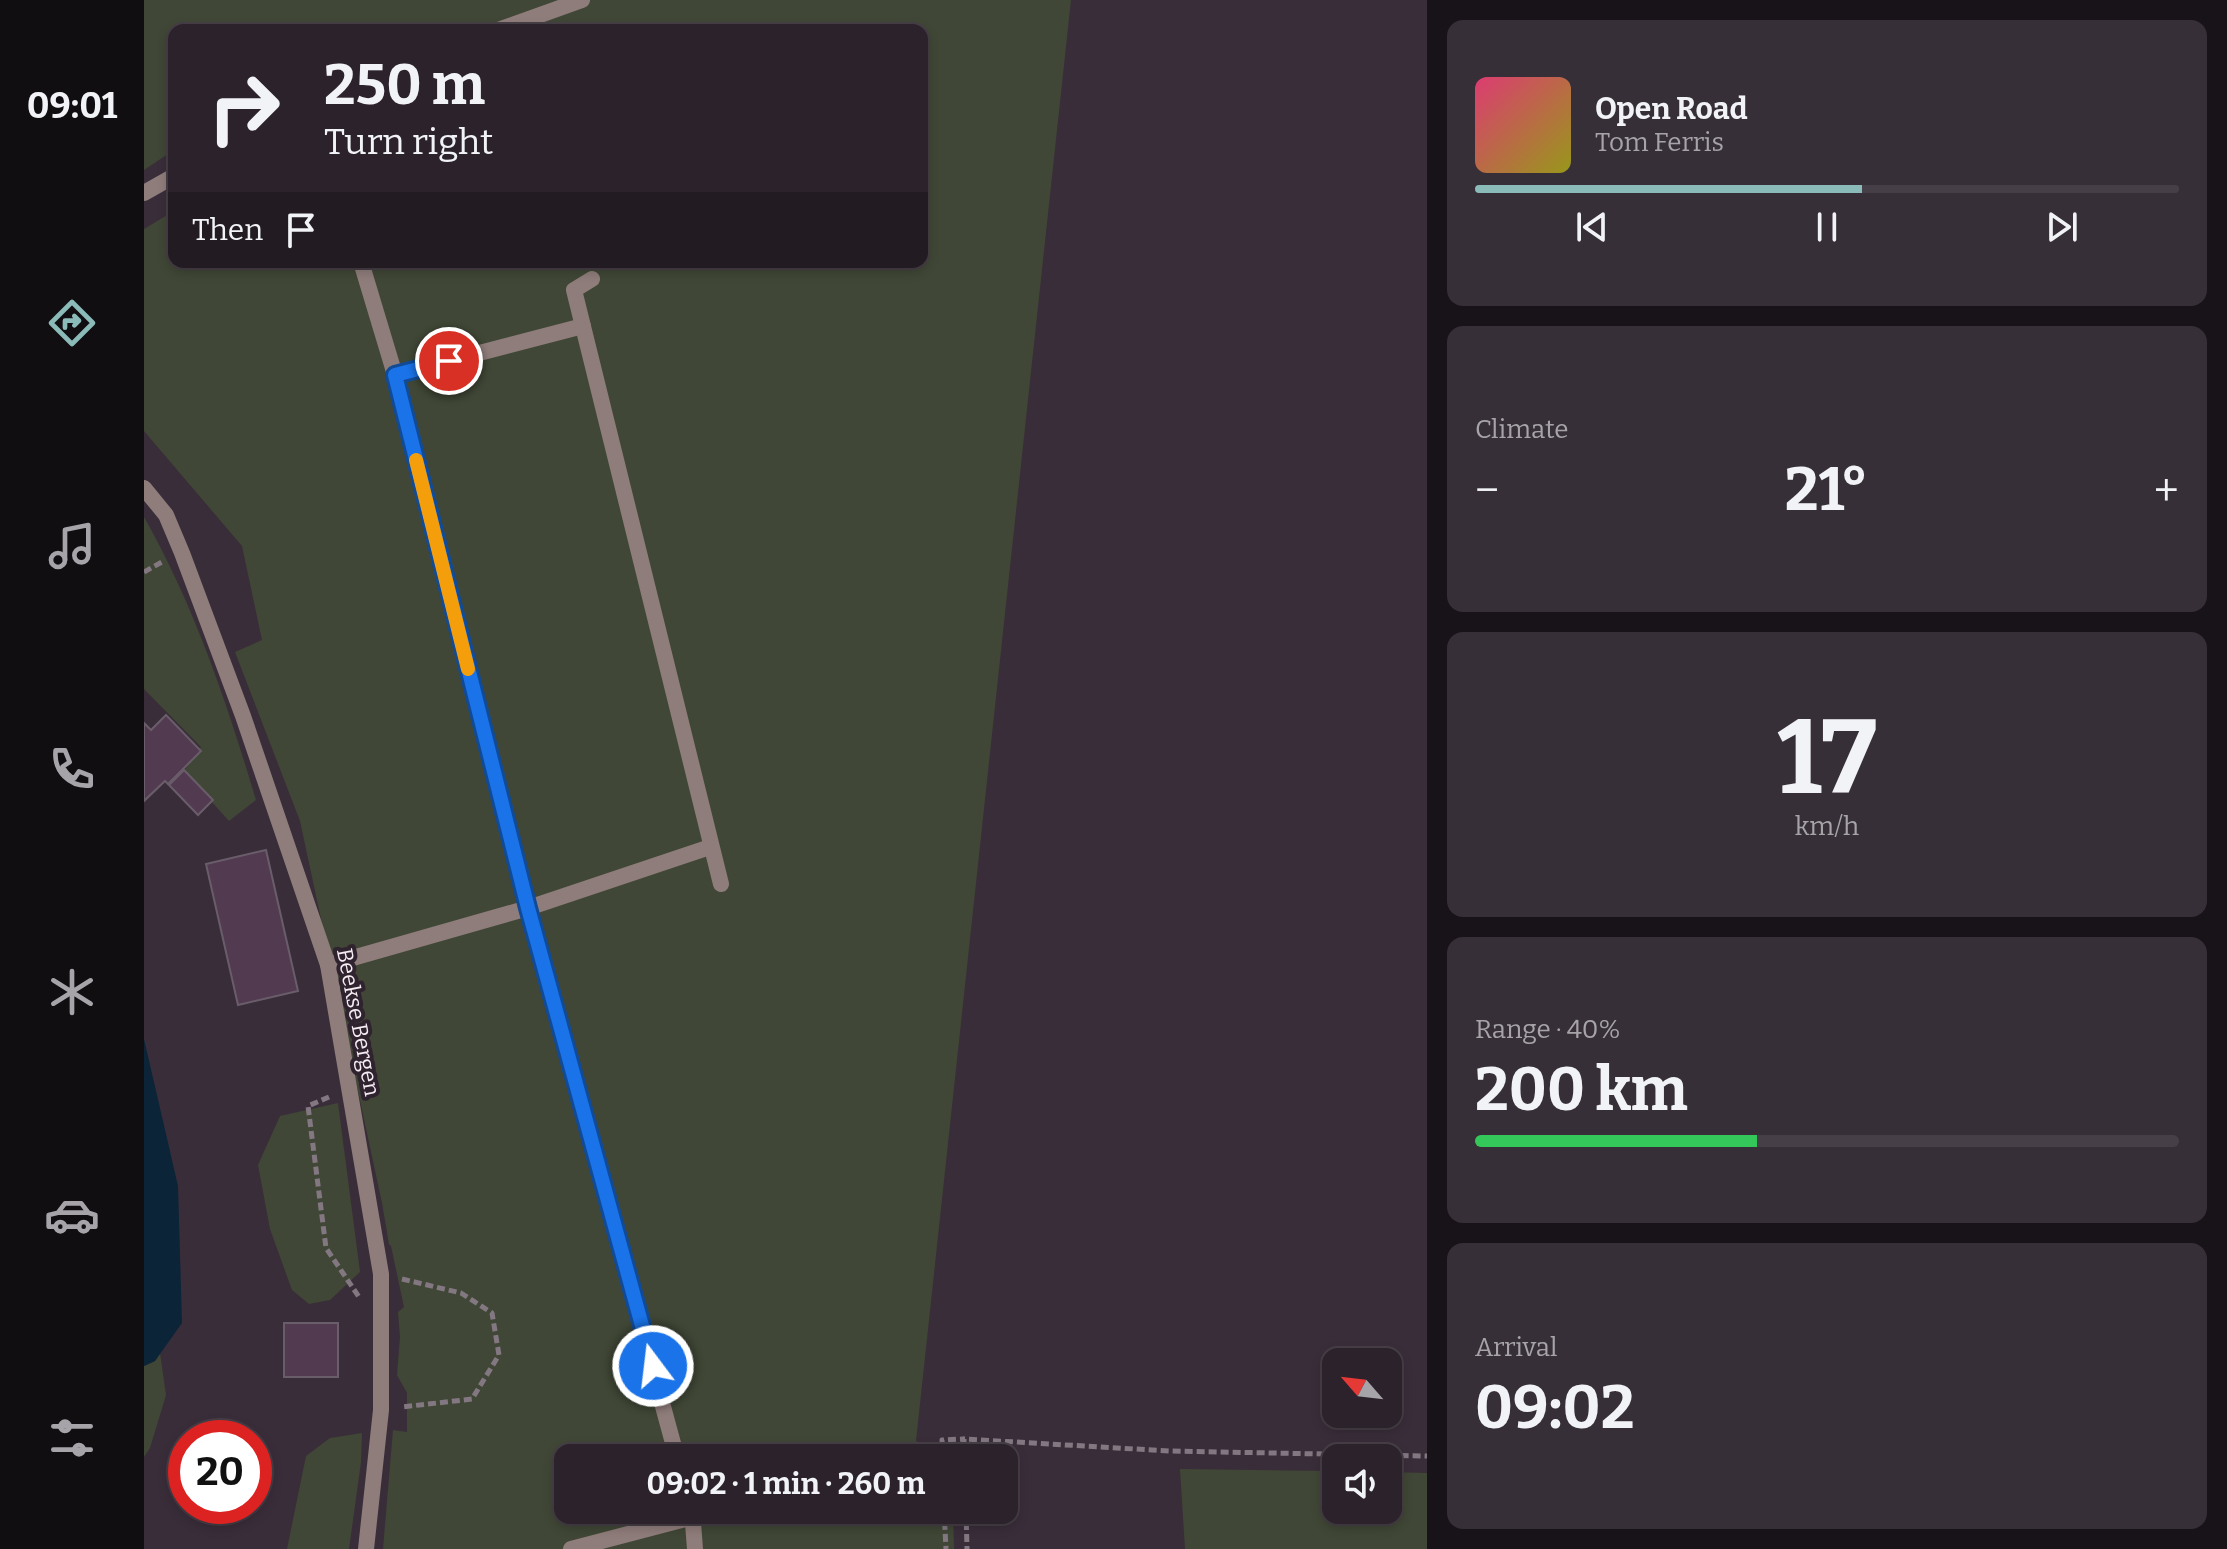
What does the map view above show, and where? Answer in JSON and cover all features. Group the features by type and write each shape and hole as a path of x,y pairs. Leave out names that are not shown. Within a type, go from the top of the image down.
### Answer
{"street":[{"path":"515,24 582,0"},
{"path":"144,193 168,179"},
{"path":"363,268 395,375 528,908 673,1444"},
{"path":"592,279 574,290 721,884"},
{"path":"395,375 583,326"},
{"name":"Beekse Bergen","path":"144,488 166,515 182,553 243,716 328,965 381,1274 381,1410 366,1549"},
{"path":"328,965 528,908 710,847"},
{"path":"571,1549 655,1524"},
{"path":"693,1524 695,1549"}],"path":[{"path":"350,1089 308,1106 316,1182 326,1248 356,1295 381,1315"},
{"path":"381,1274 461,1293 492,1313 499,1355 472,1399 381,1410"},
{"path":"964,1439 964,1444"},
{"path":"942,1444 942,1440 964,1439 1169,1451 1427,1456"},
{"path":"945,1524 946,1549"},
{"path":"966,1524 967,1549"}],"green space":[{"path":"144,0 1071,0 916,1441 919,1444 554,1444 554,1524 953,1524 954,1549 383,1549 393,1430 407,1432 407,1393 397,1375 398,1312 404,1307 300,821 235,652 262,640 242,546 144,431 144,229 168,215 168,268 928,268 928,24 168,24 168,154 144,170"},
{"path":"144,517 179,585 208,655 256,800 229,821 184,771 201,747 144,689"},
{"path":"338,1103 360,1272 330,1300 309,1304 292,1290 270,1229 258,1165 280,1116"},
{"path":"160,1353 166,1395 150,1448 144,1457 144,1366 155,1361"},
{"path":"362,1433 349,1549 287,1549 306,1456 330,1438"},
{"path":"1180,1469 1322,1471 1322,1524 1402,1524 1402,1472 1427,1473 1427,1549 1185,1549"}],"water":[{"path":"144,1039 178,1186 182,1323 155,1361 144,1366"}],"building":[{"path":"166,715 201,751 168,784 165,781 144,801 144,723 151,730"},
{"path":"184,770 213,800 198,815 169,785"},
{"path":"266,850 298,991 238,1005 206,864"},
{"path":"284,1323 338,1323 338,1377 284,1377"}],"slow traffic":[{"path":"416,460 468,669"}],"route":[{"path":"449,361 395,375 528,908 653,1366"}]}
